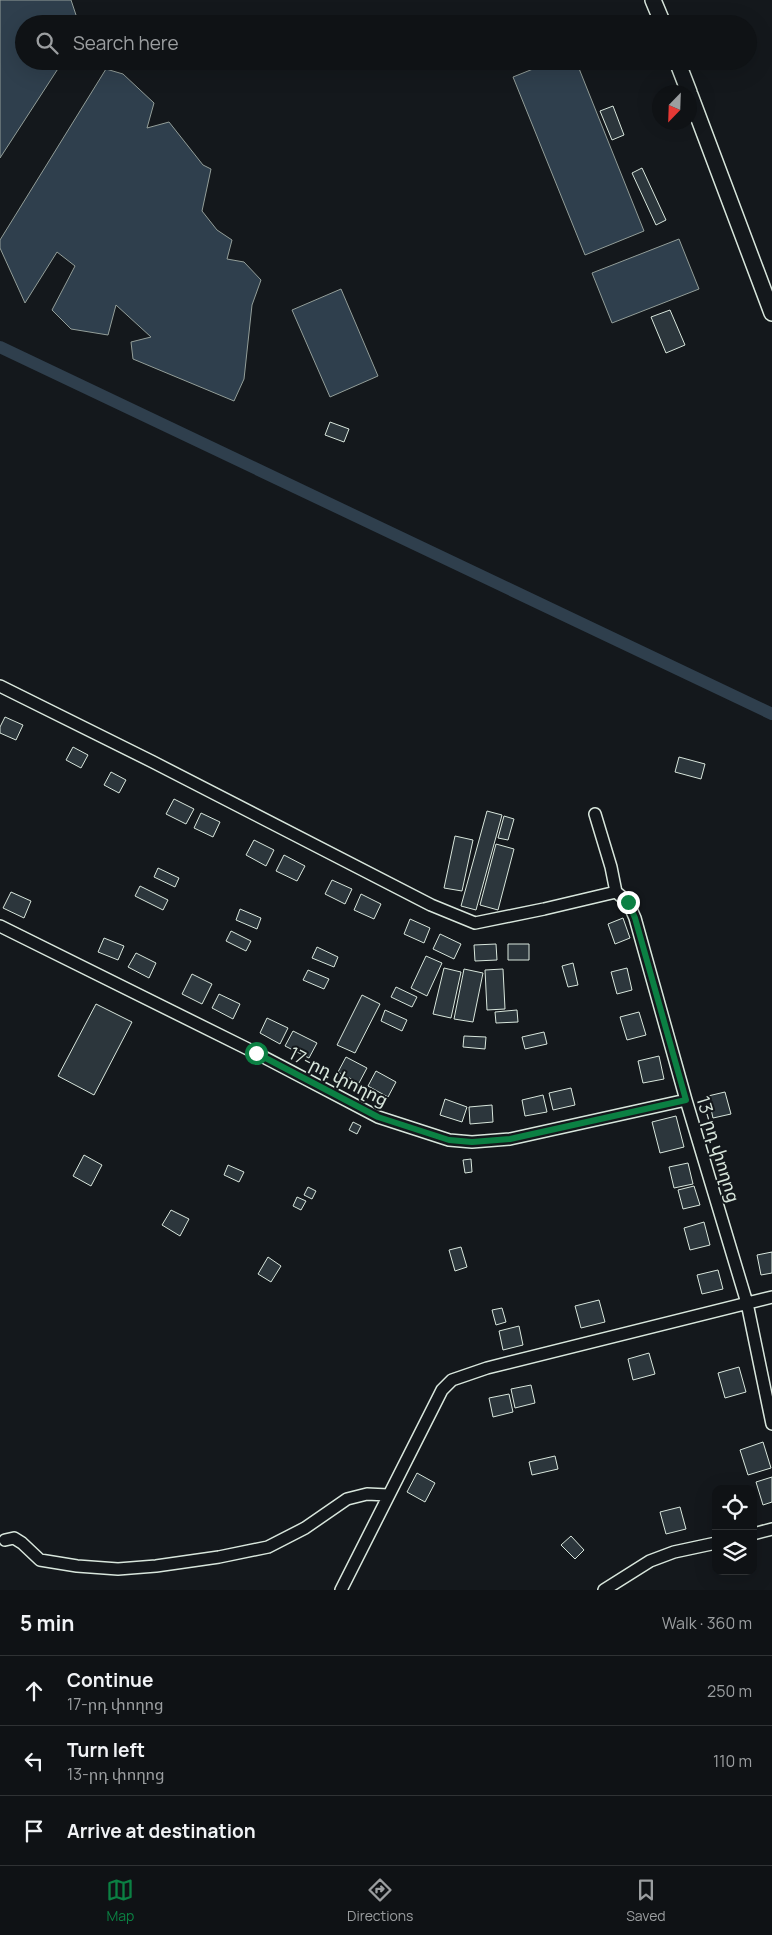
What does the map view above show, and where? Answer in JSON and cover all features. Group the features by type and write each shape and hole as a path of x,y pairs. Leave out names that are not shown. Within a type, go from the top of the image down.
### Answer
{"main road":[{"path":"654,0 659,15"},
{"path":"680,70 686,85"},
{"path":"697,115 772,313"}],"street":[{"path":"0,686 153,762 431,905 476,923 616,892 611,867 595,814"},
{"name":"13-րդ փողոց","path":"616,892 628,902 635,918 686,1100 747,1303 772,1424"},
{"name":"17-րդ փողոց","path":"0,926 256,1053 378,1117 449,1140 472,1142 510,1139 686,1100"},
{"path":"341,1590 442,1390 452,1380 488,1368 772,1297"},
{"path":"5,1540 14,1538 40,1560 77,1566 118,1569 156,1566 268,1547 305,1528 347,1499 367,1494 388,1495"},
{"path":"757,1533 772,1529"},
{"path":"604,1590 650,1562 674,1552 712,1543"}],"water":[{"path":"0,0 71,0 76,15 15,15 15,70 57,70 0,158"},
{"path":"105,70 123,74 154,103 147,128 169,122 203,165 211,169 202,211 217,230 232,240 227,259 244,262 261,280 252,305 244,379 234,401 133,359 131,342 151,337 116,305 108,335 71,329 52,310 75,266 57,252 25,303 0,248 0,240"},
{"path":"530,70 580,70 644,231 585,255 513,77"},
{"path":"679,239 699,289 612,323 592,273"},
{"path":"341,289 378,376 330,397 292,310"}],"building":[{"path":"613,106 624,135 612,140 600,111"},
{"path":"642,168 666,220 656,225 632,173"},
{"path":"670,310 685,345 666,353 651,317"},
{"path":"330,422 349,429 344,442 325,435"},
{"path":"5,717 23,725 16,740 0,733 0,727"},
{"path":"73,747 88,755 81,768 66,760"},
{"path":"679,757 705,764 701,779 675,772"},
{"path":"111,772 126,780 119,793 104,785"},
{"path":"174,799 194,809 186,824 166,814"},
{"path":"487,811 502,815 476,910 461,906"},
{"path":"201,813 220,822 213,837 194,828"},
{"path":"504,816 514,819 508,840 498,838"},
{"path":"455,836 473,840 462,891 444,888"},
{"path":"254,840 274,850 266,866 246,855"},
{"path":"496,844 514,849 498,910 480,905"},
{"path":"284,855 305,866 297,881 276,871"},
{"path":"158,868 179,878 175,887 154,877"},
{"path":"332,880 352,889 345,904 325,894"},
{"path":"140,886 168,900 163,910 135,896"},
{"path":"11,892 31,901 24,918 3,908"},
{"path":"361,894 381,904 374,919 354,910"},
{"path":"240,909 261,918 257,929 236,920"},
{"path":"623,918 630,938 615,944 608,924"},
{"path":"410,919 430,928 424,943 404,934"},
{"path":"231,931 251,941 246,951 226,941"},
{"path":"440,934 461,944 454,959 433,949"},
{"path":"104,938 124,946 118,960 98,952"},
{"path":"496,944 497,960 475,961 474,945"},
{"path":"508,944 529,944 529,960 508,960"},
{"path":"317,947 338,957 334,967 312,958"},
{"path":"136,953 156,963 149,978 128,967"},
{"path":"426,956 442,963 427,996 411,988"},
{"path":"573,963 578,985 568,987 562,966"},
{"path":"444,968 461,972 451,1018 433,1014"},
{"path":"627,968 632,990 617,994 611,972"},
{"path":"464,969 483,973 473,1022 454,1019"},
{"path":"503,969 505,1009 487,1010 485,970"},
{"path":"308,970 329,979 324,989 303,980"},
{"path":"192,974 212,984 202,1004 182,994"},
{"path":"396,987 417,997 412,1007 391,997"},
{"path":"219,994 240,1004 233,1019 212,1008"},
{"path":"362,995 380,1004 355,1053 337,1045"},
{"path":"96,1004 132,1022 94,1095 58,1076"},
{"path":"385,1010 407,1020 402,1031 381,1021"},
{"path":"517,1010 518,1022 496,1023 495,1012"},
{"path":"639,1012 646,1035 627,1040 620,1017"},
{"path":"267,1018 288,1028 280,1044 260,1033"},
{"path":"293,1031 317,1043 309,1058 285,1046"},
{"path":"544,1032 547,1044 525,1049 522,1037"},
{"path":"464,1036 486,1037 485,1049 463,1047"},
{"path":"659,1056 664,1079 643,1083 638,1061"},
{"path":"346,1057 367,1068 359,1083 338,1072"},
{"path":"376,1071 396,1082 388,1097 368,1086"},
{"path":"571,1088 575,1105 553,1110 549,1093"},
{"path":"725,1092 731,1114 713,1118 708,1096"},
{"path":"543,1095 547,1112 525,1116 522,1100"},
{"path":"445,1099 467,1107 462,1122 440,1115"},
{"path":"492,1105 493,1122 470,1124 469,1107"},
{"path":"676,1116 684,1147 660,1153 652,1122"},
{"path":"353,1122 361,1126 357,1134 349,1130"},
{"path":"84,1155 102,1165 91,1186 73,1176"},
{"path":"471,1159 472,1172 465,1173 463,1160"},
{"path":"688,1163 693,1184 674,1188 669,1167"},
{"path":"228,1165 244,1172 239,1182 224,1175"},
{"path":"694,1186 700,1205 683,1209 678,1190"},
{"path":"308,1187 316,1191 312,1199 304,1195"},
{"path":"297,1197 306,1201 301,1210 293,1206"},
{"path":"171,1210 189,1219 180,1236 162,1225"},
{"path":"704,1222 710,1245 690,1250 684,1228"},
{"path":"461,1247 467,1267 455,1271 449,1250"},
{"path":"772,1252 772,1273 761,1275 757,1255"},
{"path":"268,1257 281,1266 271,1282 258,1274"},
{"path":"718,1270 723,1289 702,1294 697,1275"},
{"path":"599,1300 605,1322 581,1328 575,1306"},
{"path":"502,1308 506,1322 496,1325 492,1310"},
{"path":"519,1326 523,1345 503,1350 499,1331"},
{"path":"649,1353 655,1374 633,1380 628,1359"},
{"path":"739,1367 746,1392 725,1398 718,1373"},
{"path":"531,1385 535,1403 515,1408 511,1389"},
{"path":"509,1394 513,1412 493,1417 489,1398"},
{"path":"763,1442 771,1468 748,1475 740,1450"},
{"path":"555,1456 558,1469 532,1475 529,1462"},
{"path":"417,1473 435,1483 425,1502 407,1492"},
{"path":"772,1477 772,1502 763,1505 756,1482"},
{"path":"680,1507 686,1529 666,1534 660,1512"},
{"path":"571,1536 584,1550 575,1559 561,1545"}],"waterway":[{"path":"0,347 772,714"}],"route":[{"path":"256,1053 378,1117 449,1140 472,1142 510,1139 686,1100 635,918 628,902"}]}
